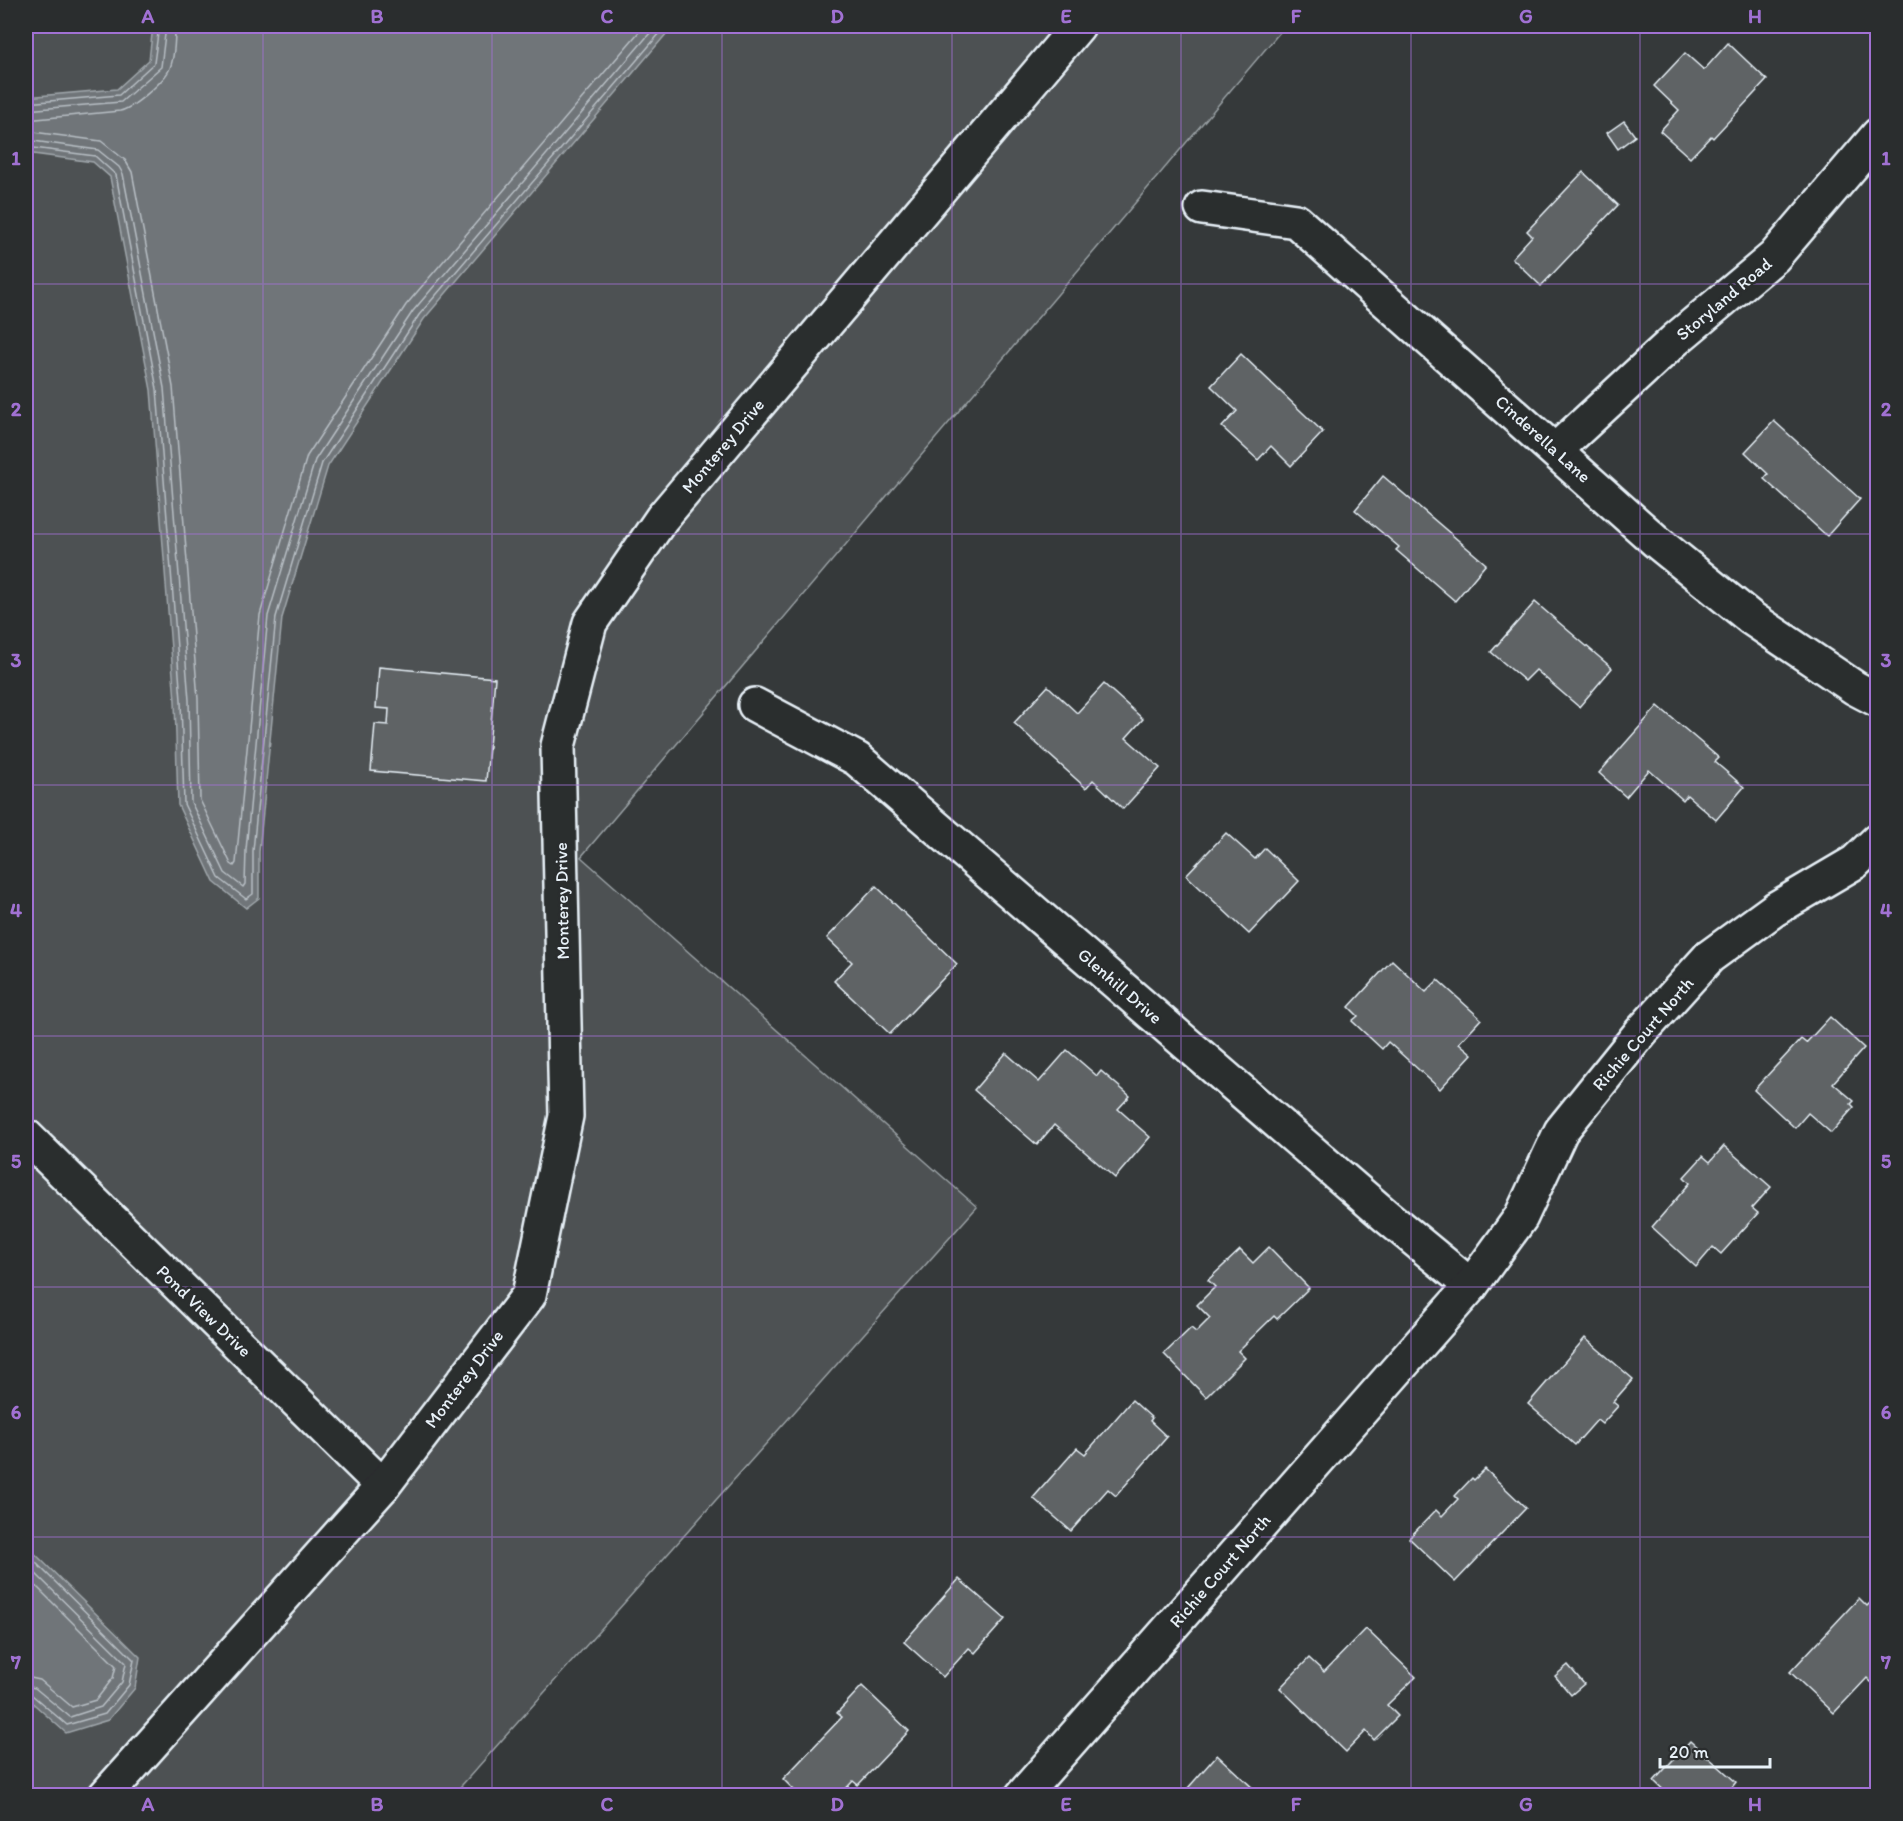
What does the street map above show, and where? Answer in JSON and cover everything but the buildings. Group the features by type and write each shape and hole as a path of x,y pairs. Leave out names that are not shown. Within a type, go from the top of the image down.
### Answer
{"street":[{"name":"Monterey Drive","path":"105,1796 383,1485 529,1296 566,1116 558,746 590,623 662,518 1078,26"},
{"name":"Storyland Road","path":"1556,450 1675,340 1774,257 1878,135"},
{"name":"Cinderella Lane","path":"1202,208 1296,221 1657,542 1750,618 1855,688 1878,700"},
{"name":"Glenhill Drive","path":"755,705 858,759 1377,1208 1471,1286"},
{"name":"Richie Court North","path":"1022,1796 1471,1286 1521,1217 1561,1131 1641,1032 1710,957 1776,909 1855,862 1878,840"},
{"name":"Pond View Drive","path":"26,1136 383,1485"}],"shaded area":[{"path":"26,26 1285,26 581,857 977,1207 453,1795 26,1796"}],"water":[{"path":"153,26 673,26 424,319 328,466 282,618 259,852 259,898 246,908 214,882 178,805 175,701 151,390 110,177 93,162 26,153 26,97 117,89 149,60"},
{"path":"26,1545 140,1657 135,1688 108,1720 66,1733 26,1697"}]}
